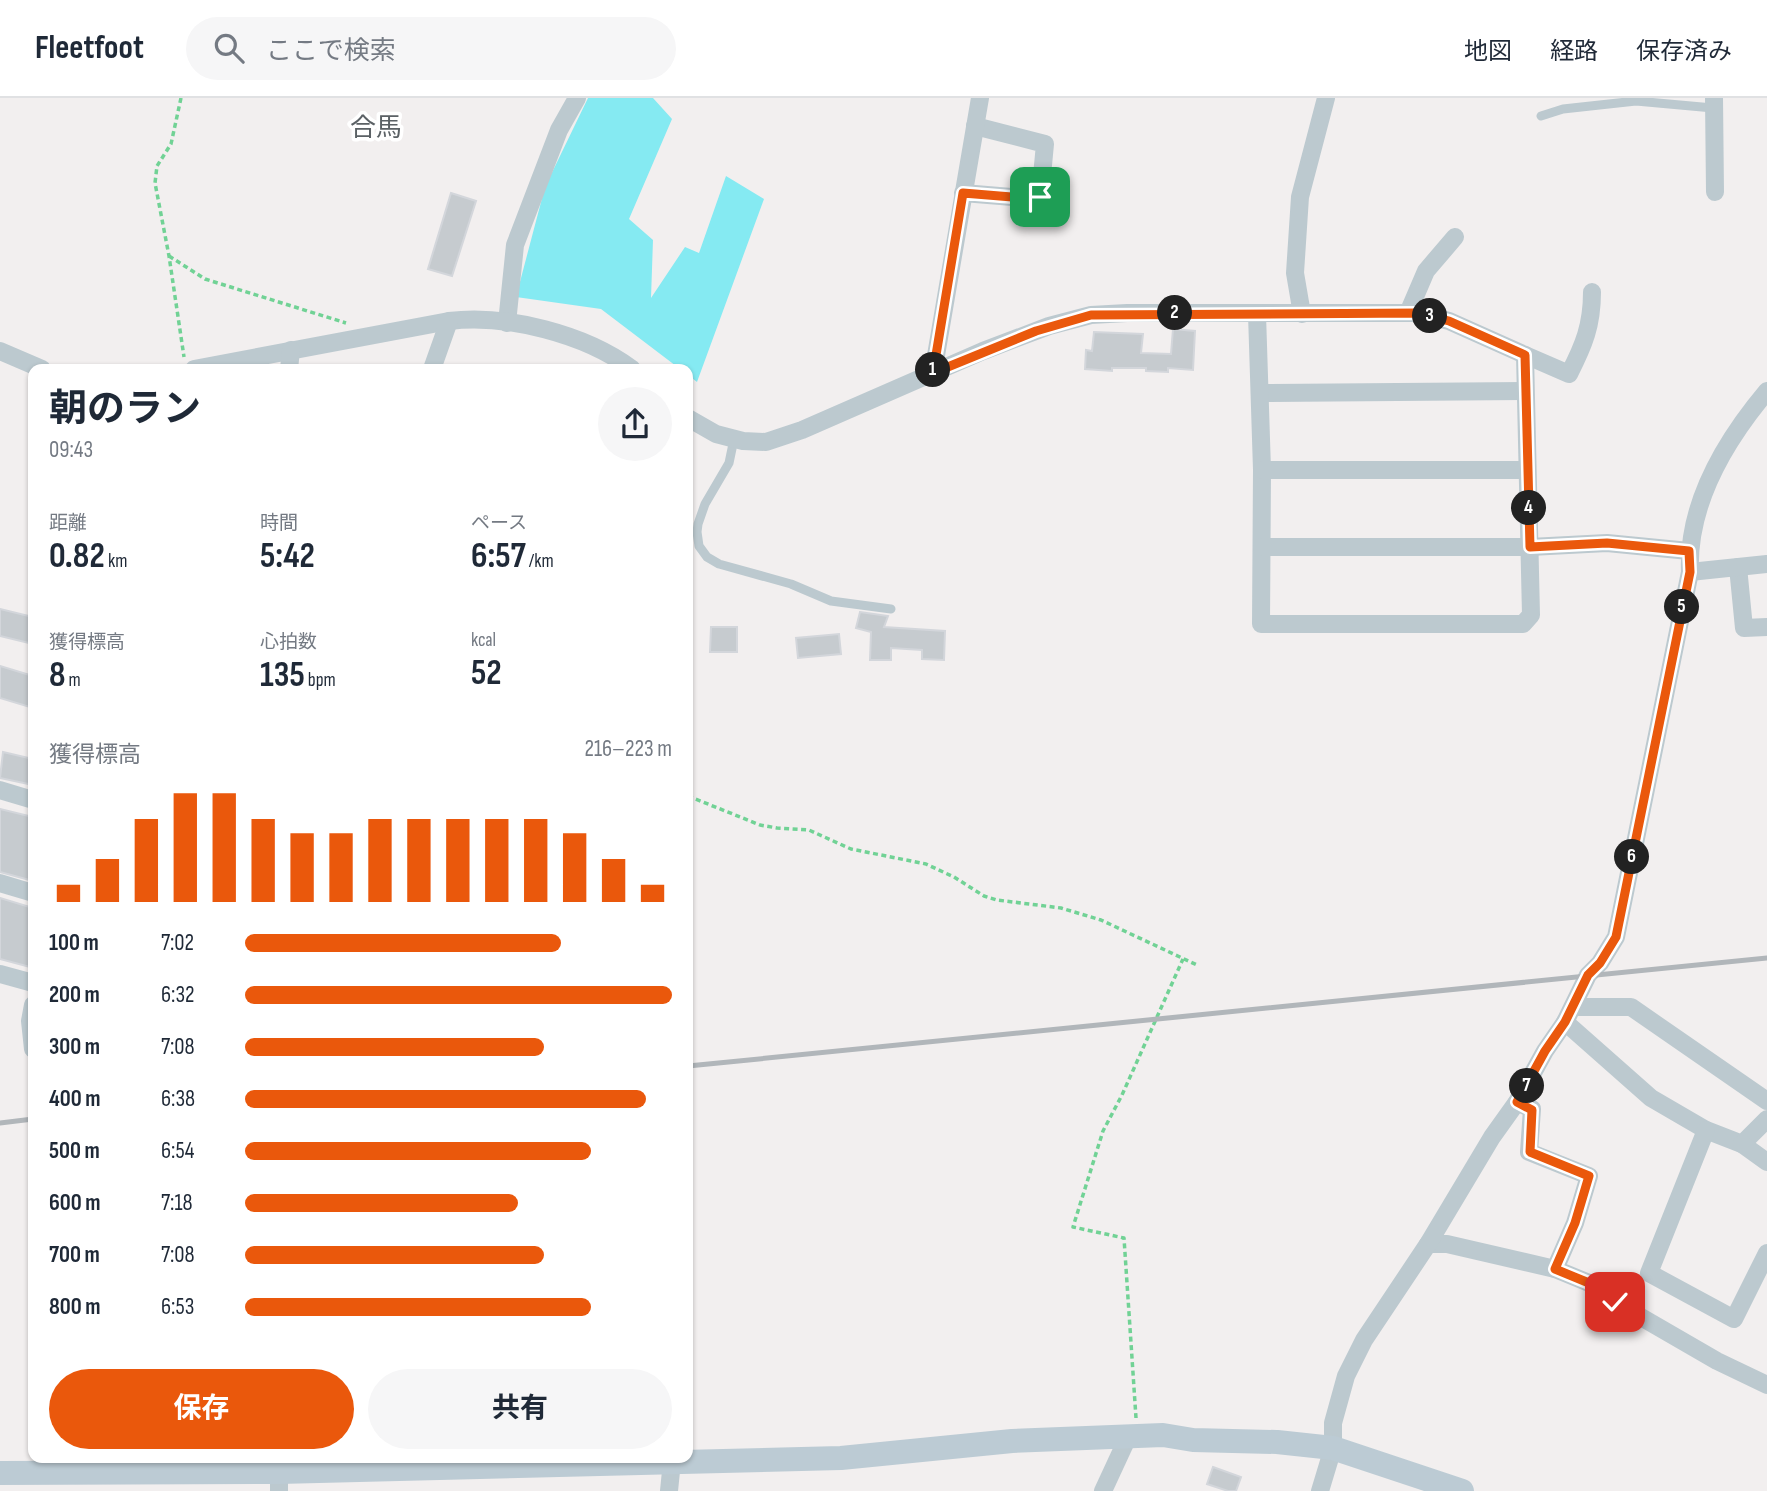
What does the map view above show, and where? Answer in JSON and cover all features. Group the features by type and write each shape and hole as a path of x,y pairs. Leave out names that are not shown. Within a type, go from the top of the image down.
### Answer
{"street":[{"path":"507,323 515,246 559,130 578,98"},
{"path":"933,373 980,98"},
{"path":"1302,314 1295,273 1300,197 1326,98"},
{"path":"1714,103 1715,192"},
{"path":"963,193 1035,199 1040,197 1045,145 975,126"},
{"path":"1408,313 1426,271 1455,237"},
{"path":"693,421 716,434 734,439 766,442 782,438 1036,331 1091,315 1418,313 1449,321 1569,374 1591,319 1592,292"},
{"path":"1257,314 1262,470 1261,624 1523,624 1531,615 1525,355"},
{"path":"196,364 449,321 480,320 507,323 586,342 625,364"},
{"path":"434,364 449,321"},
{"path":"290,364 291,349"},
{"path":"0,351 30,364"},
{"path":"1260,393 1525,391"},
{"path":"1320,1491 1333,1448 1333,1423 1346,1376 1364,1340 1428,1244 1492,1137 1517,1102 1545,1051 1569,1015 1588,975 1600,963 1616,937 1690,572 1689,551 1702,500 1718,460 1745,418 1767,391"},
{"path":"1262,470 1527,470"},
{"path":"1262,547 1530,547 1607,543 1689,551"},
{"path":"1690,572 1767,564"},
{"path":"1738,567 1744,628 1767,627"},
{"path":"0,790 28,798"},
{"path":"0,883 28,891"},
{"path":"0,974 28,982"},
{"path":"1569,1015 1631,1007 1767,1101"},
{"path":"1569,1015 1651,1098 1706,1130 1742,1144 1767,1162"},
{"path":"1517,1102 1532,1110 1530,1152 1589,1176 1575,1223 1555,1269"},
{"path":"1742,1144 1767,1119"},
{"path":"1706,1130 1649,1273 1734,1319 1767,1253"},
{"path":"1428,1244 1447,1244 1555,1269 1589,1283 1615,1302 1767,1385"},
{"path":"693,1461 841,1458 1012,1441 1163,1435 1193,1440 1277,1442 1333,1448 1462,1491"},
{"path":"1103,1491 1128,1437"},
{"path":"0,1473 66,1465 279,1481 633,1463"},
{"path":"669,1491 672,1463"}],"lane":[{"path":"1541,117 1563,109 1636,101 1714,103"},
{"path":"734,439 729,463 705,504 698,524 699,546 707,557 719,564 791,584 831,601 891,609"}],"path":[{"path":"181,98 171,144 157,166 155,183 169,256 180,341 190,364"},
{"path":"169,256 205,279 382,333"},
{"path":"693,798 760,825 809,830 851,849 926,864 954,877 984,896 997,900 1061,908 1101,920 1197,965"},
{"path":"1128,1437 1137,1423 1124,1238 1073,1227 1103,1130 1122,1095 1183,958"}],"water":[{"path":"588,98 653,98 672,119 629,219 653,240 651,298 685,247 699,253 726,176 764,199 697,382 693,379 693,364 673,364 601,309 516,297 545,187"}],"building":[{"path":"451,193 476,201 452,276 428,269"},
{"path":"1173,329 1195,331 1193,370 1168,368 1168,372 1146,371 1146,368 1112,368 1112,371 1085,369 1086,350 1092,351 1094,332 1143,334 1141,353 1171,354"},
{"path":"0,609 28,616 28,643 0,636"},
{"path":"860,612 888,616 884,627 945,631 944,660 922,659 922,650 891,648 891,660 870,660 871,632 856,628"},
{"path":"711,627 737,627 737,652 710,652"},
{"path":"839,634 841,654 798,658 796,638"},
{"path":"0,666 28,674 28,706 0,698"},
{"path":"3,752 28,758 28,784 0,778"},
{"path":"0,809 28,816 28,880 0,872"},
{"path":"0,898 28,906 28,966 0,959"},
{"path":"1213,1467 1241,1477 1236,1491 1207,1484"}],"railway":[{"path":"693,1065 1767,958"},
{"path":"0,1123 28,1120"}],"district":[{"name":"合馬","path":"376,128"}],"route":[{"path":"1040,197 1035,199 963,193 933,373 1059,322 1091,315 1418,313 1449,321 1525,355 1530,547 1607,543 1689,551 1690,572 1616,937 1600,963 1588,975 1565,1022 1545,1051 1517,1102 1532,1110 1530,1152 1589,1176 1575,1223 1555,1269 1589,1283 1615,1302"}]}
